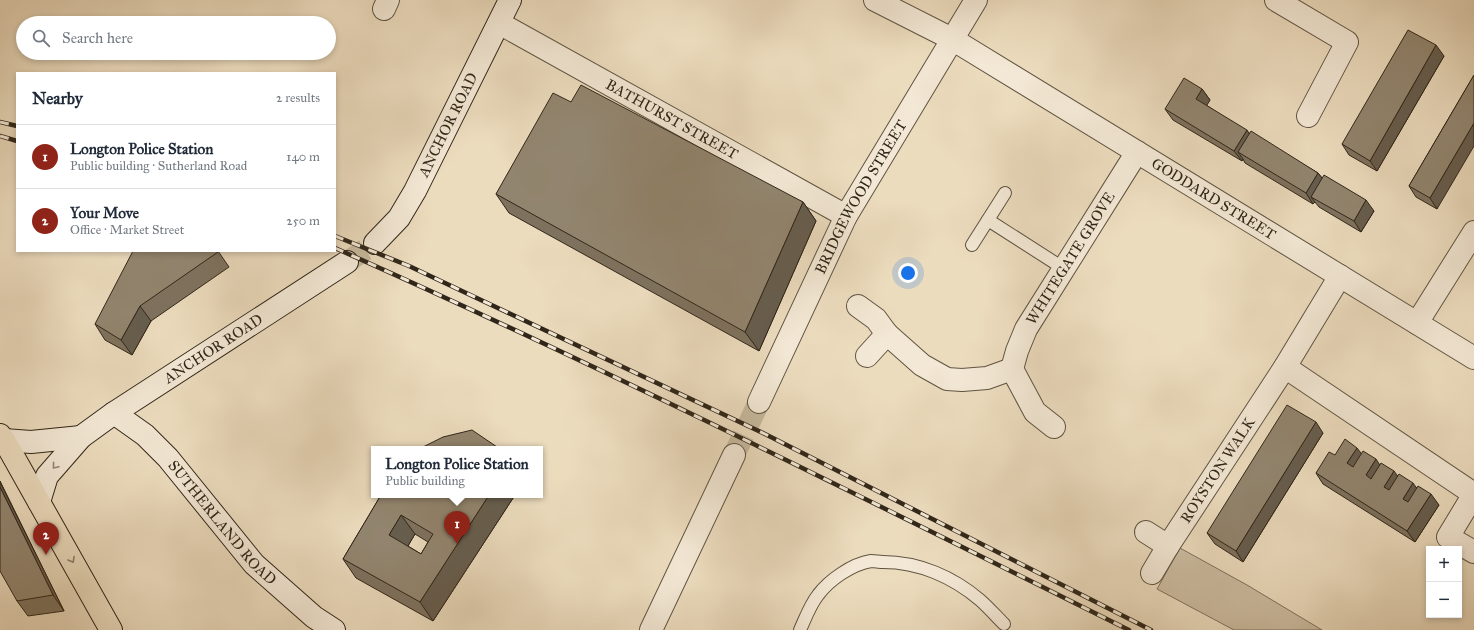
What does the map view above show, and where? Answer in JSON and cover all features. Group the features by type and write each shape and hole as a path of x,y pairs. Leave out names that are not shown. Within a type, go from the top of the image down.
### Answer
{"main road":[{"path":"2,438 111,630"}],"street":[{"name":"ANCHOR ROAD","path":"375,243 398,218 414,191 510,0"},
{"name":"GODDARD STREET","path":"875,0 952,40 1474,358"},
{"name":"BRIDGEWOOD STREET","path":"759,402 846,216 976,0"},
{"path":"1276,0 1347,42 1308,116"},
{"name":"BATHURST STREET","path":"499,23 846,216"},
{"name":"WHITEGATE GROVE","path":"1012,369 1026,329 1137,152"},
{"path":"1417,324 1474,232"},
{"name":"ANCHOR ROAD","path":"39,502 47,476 81,437 347,262"},
{"name":"ROYSTON WALK","path":"1152,573 1168,546 1285,368 1340,276"},
{"path":"858,306 876,319 887,334 922,365 947,379 962,380 987,378 1012,369 1035,412 1054,427"},
{"path":"867,356 887,334"},
{"path":"1285,368 1474,494 1448,536 1465,548"},
{"name":"SUTHERLAND ROAD","path":"114,414 145,435 168,458 254,564 314,617 334,630"},
{"name":"ANCHOR ROAD","path":"2,438 32,442 81,437"},
{"path":"651,630 734,455"},
{"path":"1146,532 1168,546"}],"lane":[{"path":"972,245 1005,194"},
{"path":"988,220 1063,268"},
{"path":"800,630 817,595 830,582 852,568 871,561 908,564 938,573 981,600 1004,624"}],"shaded area":[{"path":"1180,548 1247,585 1322,630 1234,630 1157,589"}],"building":[{"path":"1408,30 1436,45 1370,161 1342,144"},
{"path":"1474,75 1474,123 1430,198 1409,186"},
{"path":"1184,78 1202,89 1196,99 1247,130 1234,151 1165,109"},
{"path":"581,85 803,202 745,332 496,194 553,93 571,102"},
{"path":"1251,131 1318,173 1306,193 1238,152"},
{"path":"1324,175 1366,200 1354,221 1311,197"},
{"path":"132,252 218,252 140,306 121,340 95,324"},
{"path":"1287,405 1316,422 1236,551 1207,533"},
{"path":"472,430 496,446 425,446 443,437"},
{"path":"1345,439 1357,448 1347,463 1353,467 1363,451 1376,459 1366,475 1371,479 1381,463 1394,471 1384,487 1389,490 1399,474 1413,483 1403,499 1408,502 1418,486 1431,494 1407,531 1316,473 1329,452 1335,455"},
{"path":"0,487 53,595 17,601 0,571"},
{"path":"379,498 487,498 420,602 343,559","holes":["401,515 433,534 421,554 389,535"]}],"tunnel":[{"path":"347,262 375,243"},
{"path":"734,455 759,402"}],"railway":[{"path":"0,122 16,126"},
{"path":"0,136 16,141"},
{"path":"336,236 409,266 765,434 1151,630"},
{"path":"336,248 535,339 734,434 1129,630"}],"place":[{"name":"Longton Police Station","path":"457,544"},
{"name":"Your Move","path":"46,555"}]}
